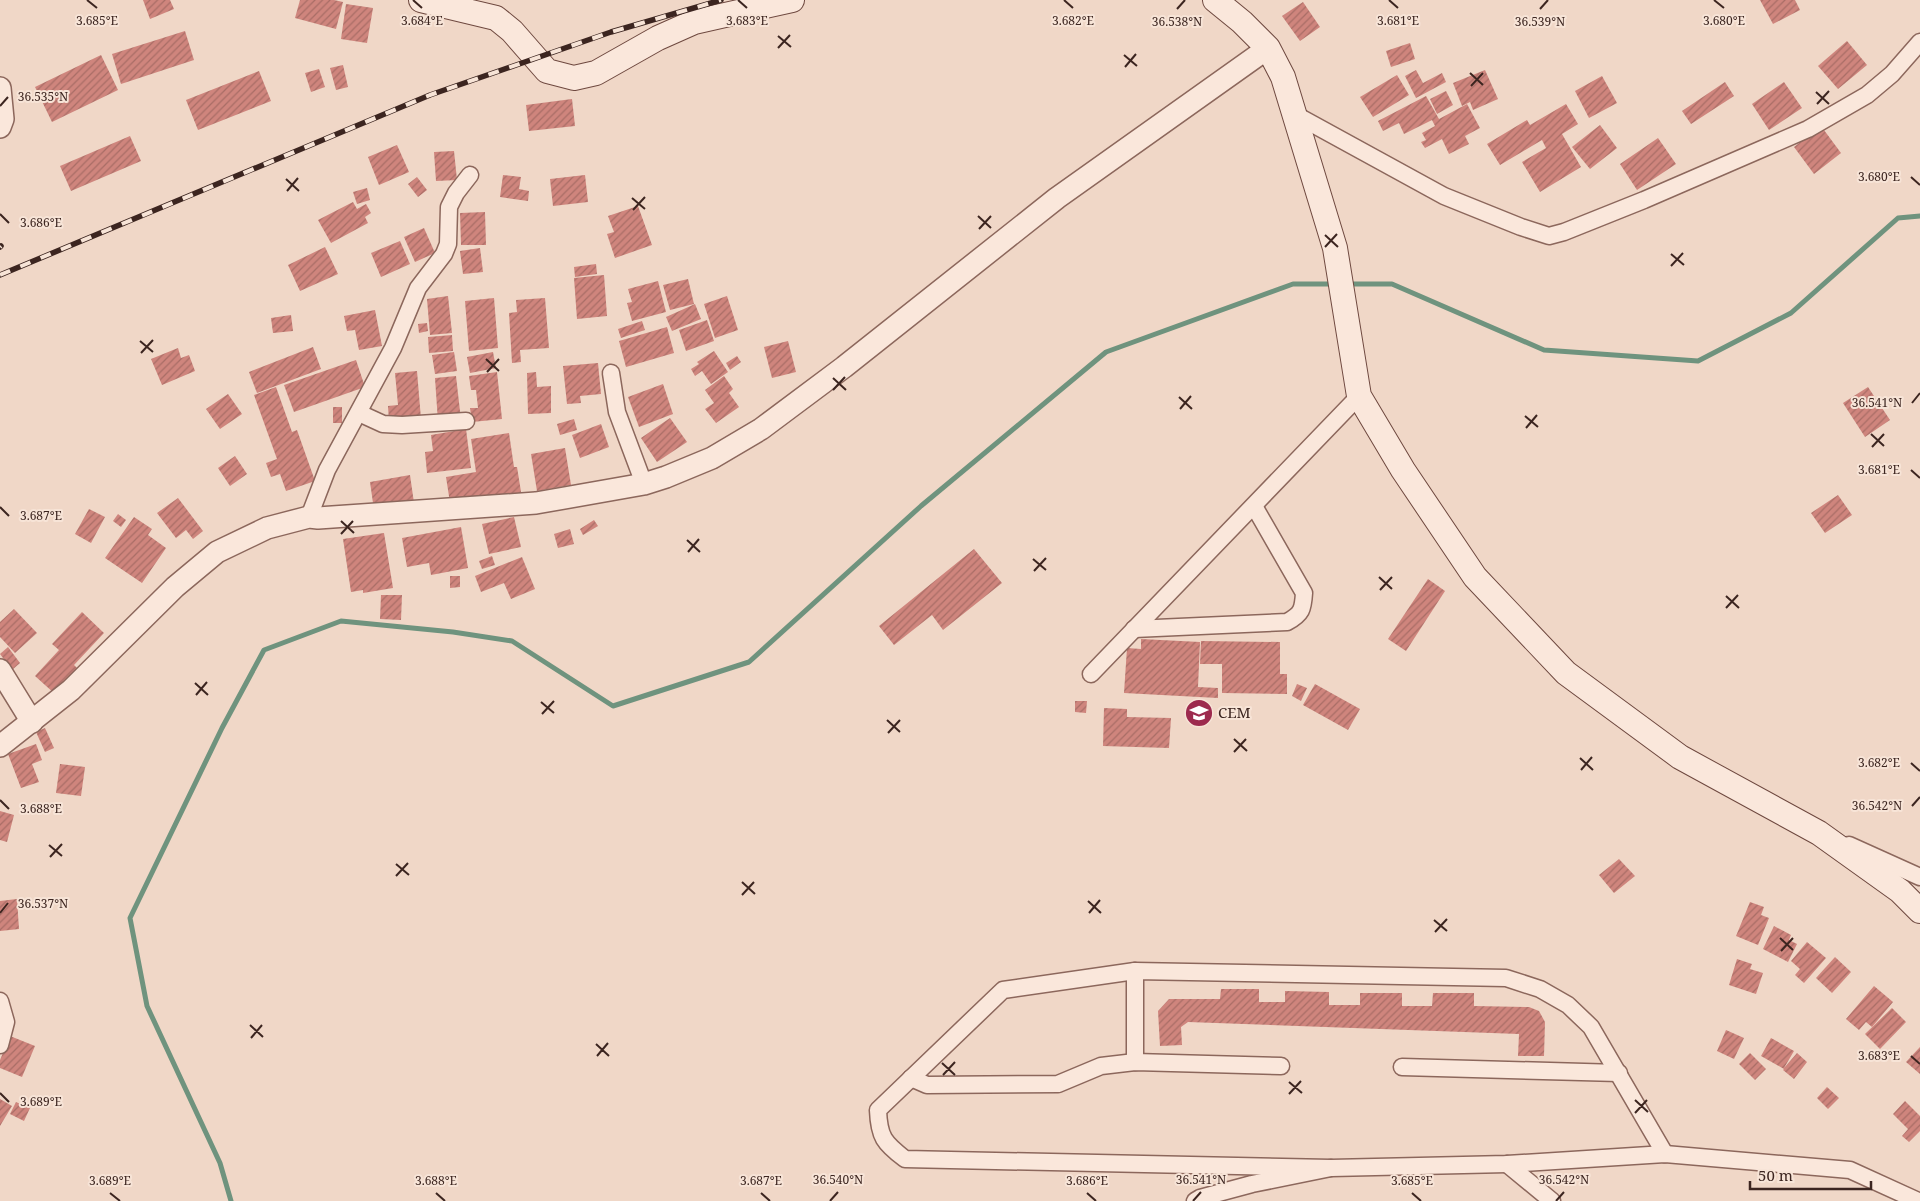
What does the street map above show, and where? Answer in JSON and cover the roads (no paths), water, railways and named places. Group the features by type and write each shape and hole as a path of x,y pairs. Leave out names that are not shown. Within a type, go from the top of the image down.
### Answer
{"main road":[{"path":"421,0 496,18 512,31 547,71 574,78 596,73 658,38 694,22 792,0"},
{"path":"1214,0 1242,22 1268,48 1283,77 1335,248 1359,396 1403,470 1476,577 1566,673 1680,758 1807,827 1900,891 1920,911"}],"street":[{"path":"1296,115 1444,196 1521,228 1549,236 1564,232 1644,200 1808,129 1867,95 1892,74 1920,42"},
{"path":"0,746 71,690 175,587 217,552 267,528 310,517 404,514 536,503 644,484 666,478 712,458 761,430 844,367 1057,198 1268,48"},
{"path":"0,88 3,120 0,127"},
{"path":"310,517 327,470 393,348 418,288 444,254 448,244 449,207 456,193 470,176"},
{"path":"611,373 617,412 644,484"},
{"path":"1091,674 1359,396"},
{"path":"359,413 383,424 402,425 466,421"},
{"path":"1134,629 1287,622 1297,617 1304,607 1304,593 1254,506"},
{"path":"0,670 32,722"},
{"path":"1807,827 1920,877"},
{"path":"1135,971 1135,1062"},
{"path":"1664,1154 1591,1027 1568,1005 1540,989 1506,978 1135,971 1003,990 878,1110 879,1127 887,1145 905,1159 1331,1168 1507,1164 1664,1154 1850,1170 1918,1201"},
{"path":"0,1001 6,1022 0,1046"},
{"path":"911,1078 927,1085 1058,1084 1101,1066 1135,1062 1281,1066"},
{"path":"1402,1067 1619,1073"},
{"path":"1507,1164 1552,1201"},
{"path":"1195,1201 1252,1184 1331,1168"}],"waterway":[{"path":"1347,284 1392,284 1544,350 1698,361 1791,313 1898,218 1920,216"},
{"path":"231,1201 220,1163 147,1006 130,918 222,728 264,650 341,621 453,632 512,641 613,706 749,662 921,506 1106,352 1293,284 1334,284"}],"railway":[{"path":"0,275 430,95 611,32 721,0"}],"place":[{"name":"CEM","path":"1199,713"}]}
